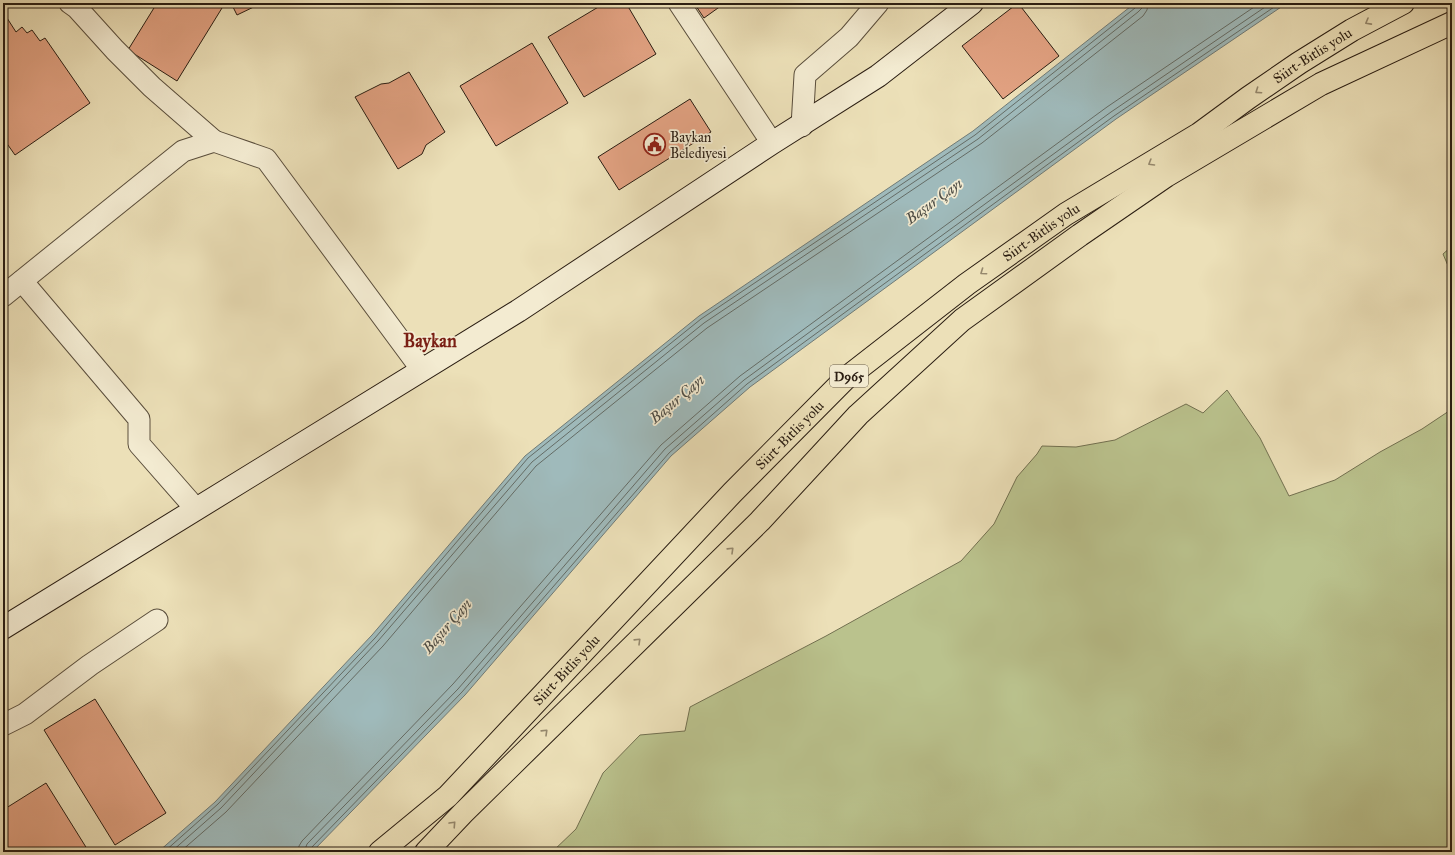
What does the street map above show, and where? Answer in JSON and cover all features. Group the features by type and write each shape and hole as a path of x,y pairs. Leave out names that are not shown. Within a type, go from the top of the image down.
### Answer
{"highway":[{"name":"Siirt-Bitlis yolu","path":"380,852 448,796 732,493 845,379 967,284 1066,214 1200,134 1248,98 1299,63 1352,30 1403,3"},
{"name":"Siirt-Bitlis yolu","path":"426,852 463,813 760,522 858,415 962,320 1080,235 1166,176 1321,84 1452,23"}],"main road":[{"path":"3,628 518,311 772,143 802,126 878,76 972,3"}],"street":[{"path":"70,3 78,8 115,50 152,87 214,141 266,159 422,370"},
{"path":"679,3 772,143"},
{"path":"802,126 805,75 849,38 878,3"},
{"path":"3,296 183,151 214,141"},
{"path":"22,281 138,419 139,444 196,509"},
{"path":"3,725 25,714 90,665 157,620"}],"green space":[{"path":"1452,246 1452,275 1443,254"},
{"path":"1227,390 1260,438 1289,496 1335,480 1380,452 1422,429 1452,409 1452,852 552,852 576,829 603,773 640,735 685,731 690,707 826,636 961,561 994,524 1017,477 1042,446 1076,447 1115,440 1186,404 1203,413"}],"water":[{"name":"Başur Çayı","path":"1135,3 1287,3 1116,119 750,387 671,456 465,695 312,852 158,852 215,802 372,635 525,456 699,316 973,131"}],"building":[{"path":"157,3 214,3 222,8 177,81 128,50"},
{"path":"231,3 262,3 237,15"},
{"path":"605,3 626,3 656,54 584,97 548,37"},
{"path":"694,3 725,3 704,18"},
{"path":"1018,3 1059,56 1003,99 962,46"},
{"path":"7,18 16,32 22,27 27,33 32,30 40,41 45,38 90,103 15,155 3,138 3,21"},
{"path":"532,43 568,103 496,146 460,86"},
{"path":"409,72 445,132 426,145 422,154 398,169 355,97 381,84 389,83"},
{"name":"Baykan Belediyesi","path":"690,99 711,132 619,190 598,157"},
{"path":"95,699 166,813 115,845 44,730"},
{"path":"46,783 89,852 3,852 3,810"}],"place":[{"name":"Baykan Belediyesi","path":"655,145"}],"district":[{"name":"Baykan","path":"430,341"}]}
